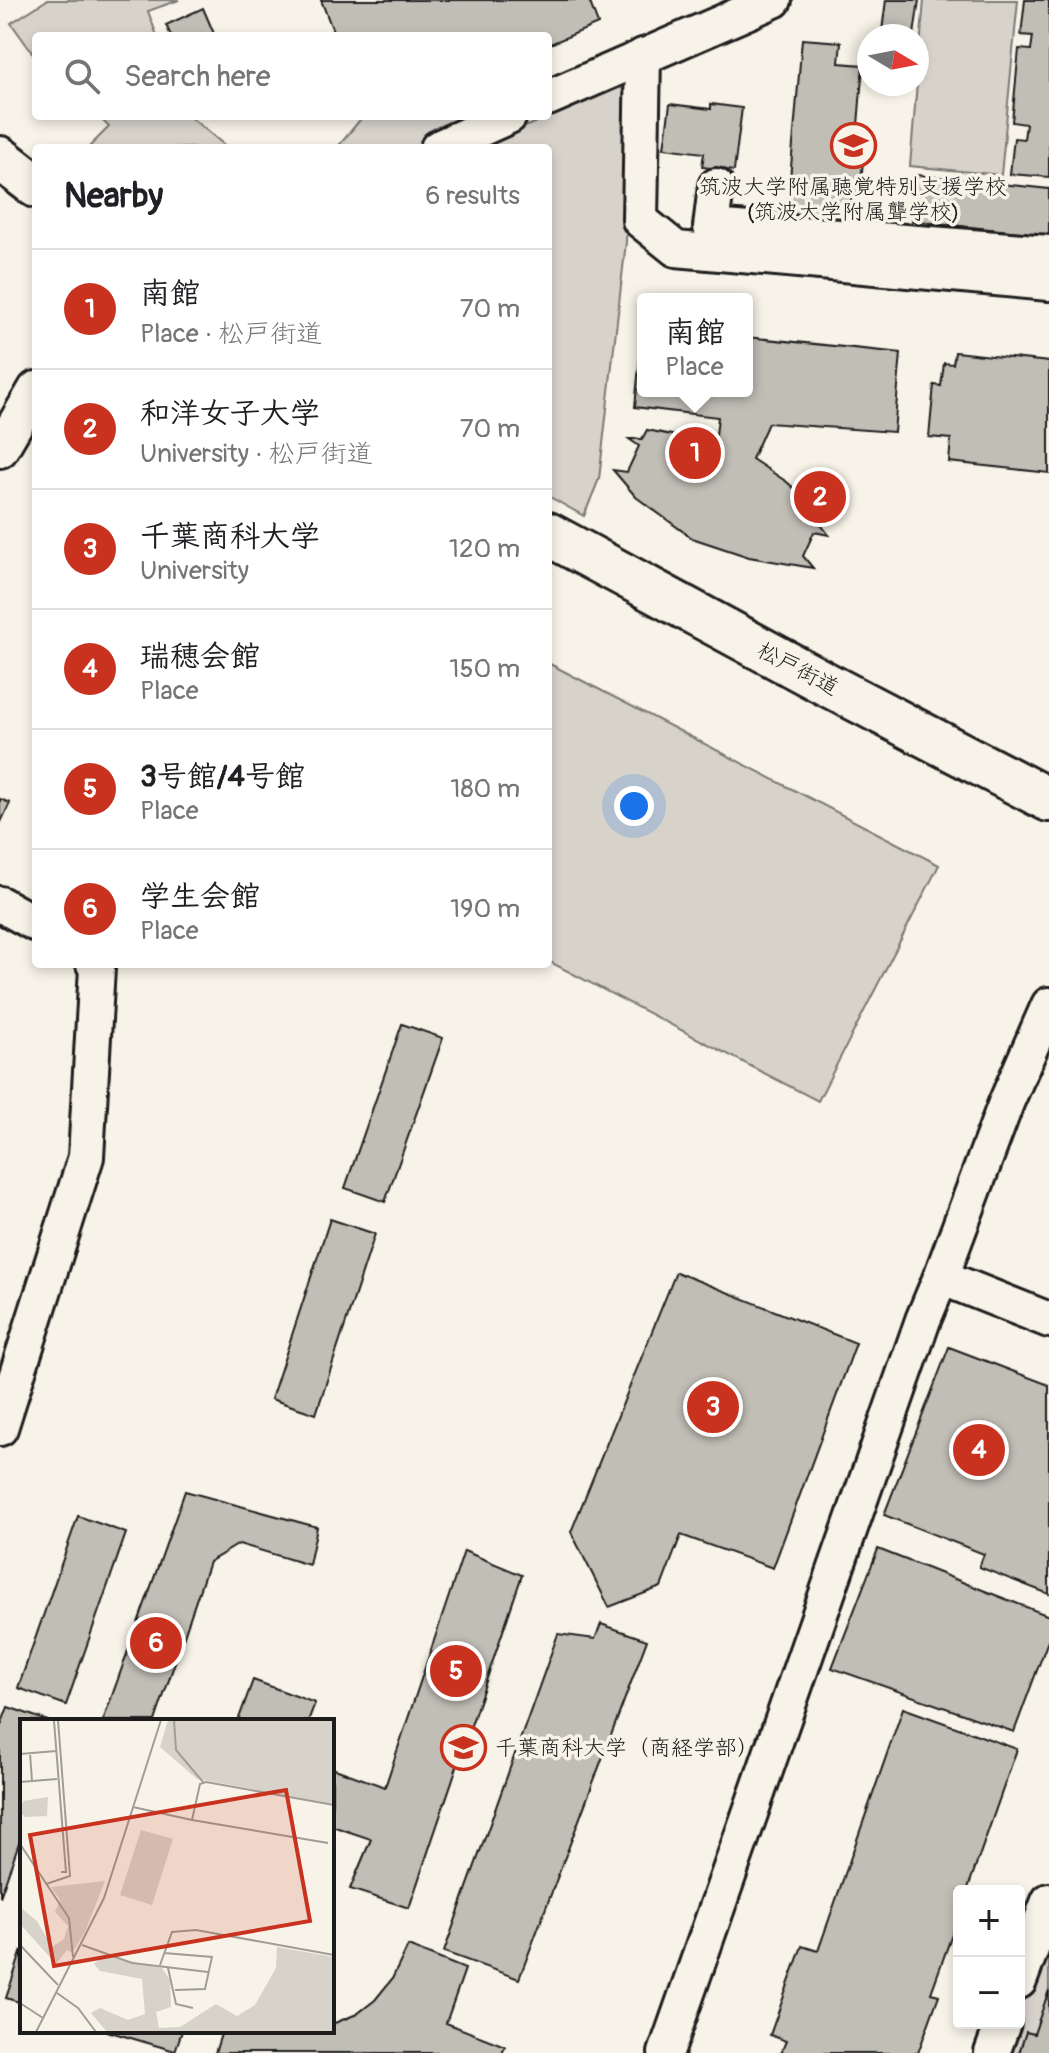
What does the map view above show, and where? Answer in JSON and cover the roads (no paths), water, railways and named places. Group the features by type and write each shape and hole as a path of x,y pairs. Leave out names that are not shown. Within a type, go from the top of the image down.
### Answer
{"main road":[{"name":"松戸街道","path":"552,536 814,678 1049,800"}],"street":[{"path":"552,96 774,0"},
{"path":"643,56 640,220 676,249 1049,283"},
{"path":"447,144 500,120"},
{"path":"716,186 711,227 1049,253"},
{"path":"0,450 32,396"},
{"path":"0,904 32,922"},
{"path":"0,1428 86,1157 97,968"},
{"path":"666,2053 923,1320 1006,1103 1049,1005"},
{"path":"941,1277 1049,1320"},
{"path":"1025,1965 1049,1901"},
{"path":"992,2053 1001,2029"}],"place":[{"name":"筑波大学附属聴覚特別支援学校 (筑波大学附属聾学校)","path":"853,146"},
{"name":"南館","path":"695,453"},
{"name":"和洋女子大学","path":"820,497"},
{"name":"千葉商科大学","path":"713,1407"},
{"name":"瑞穂会館","path":"979,1450"},
{"name":"学生会館","path":"156,1643"},
{"name":"3号館/4号館","path":"456,1671"},
{"name":"千葉商科大学（商経学部）","path":"464,1748"}]}
